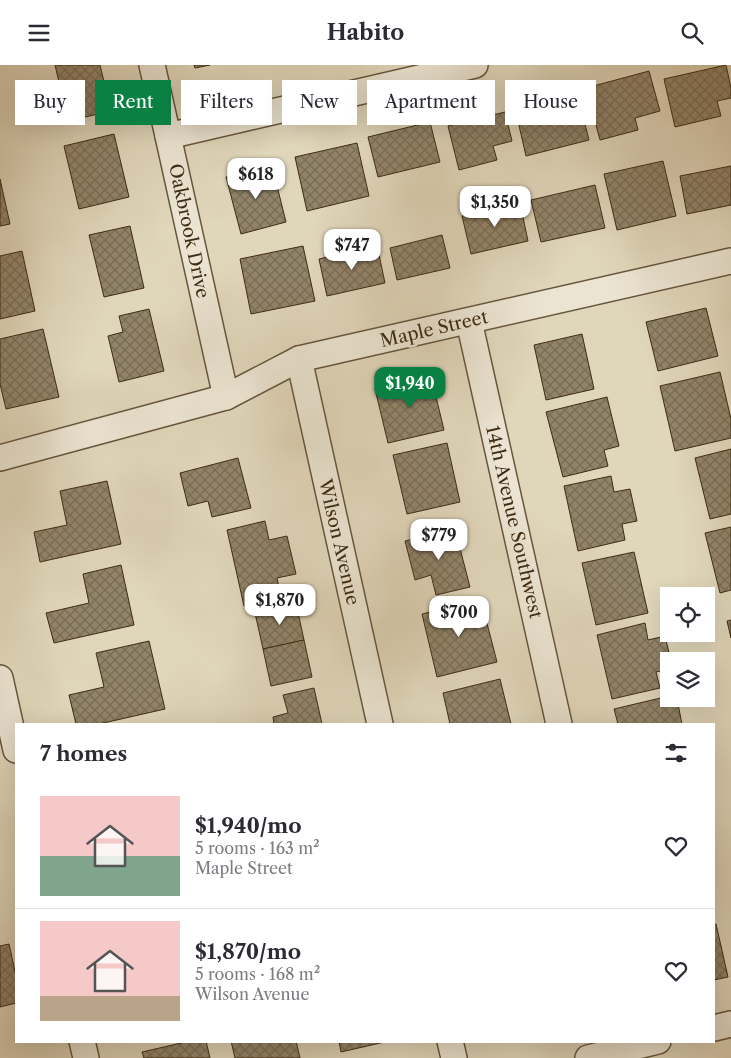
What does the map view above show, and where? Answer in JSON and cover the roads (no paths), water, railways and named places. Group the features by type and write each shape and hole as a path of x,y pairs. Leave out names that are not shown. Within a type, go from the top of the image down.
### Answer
{"street":[{"name":"Oakbrook Drive","path":"152,65 226,397"},
{"path":"168,136 475,65"},
{"name":"Maple Street","path":"0,457 226,397 299,359 731,261"},
{"name":"14th Avenue Southwest","path":"469,321 559,723"},
{"name":"Wilson Avenue","path":"299,359 380,723"},
{"path":"0,678 15,745"},
{"path":"715,1028 731,1024"},
{"path":"82,1043 86,1058"},
{"path":"450,1043 454,1058"},
{"path":"588,1058 633,1049 652,1043"}]}
